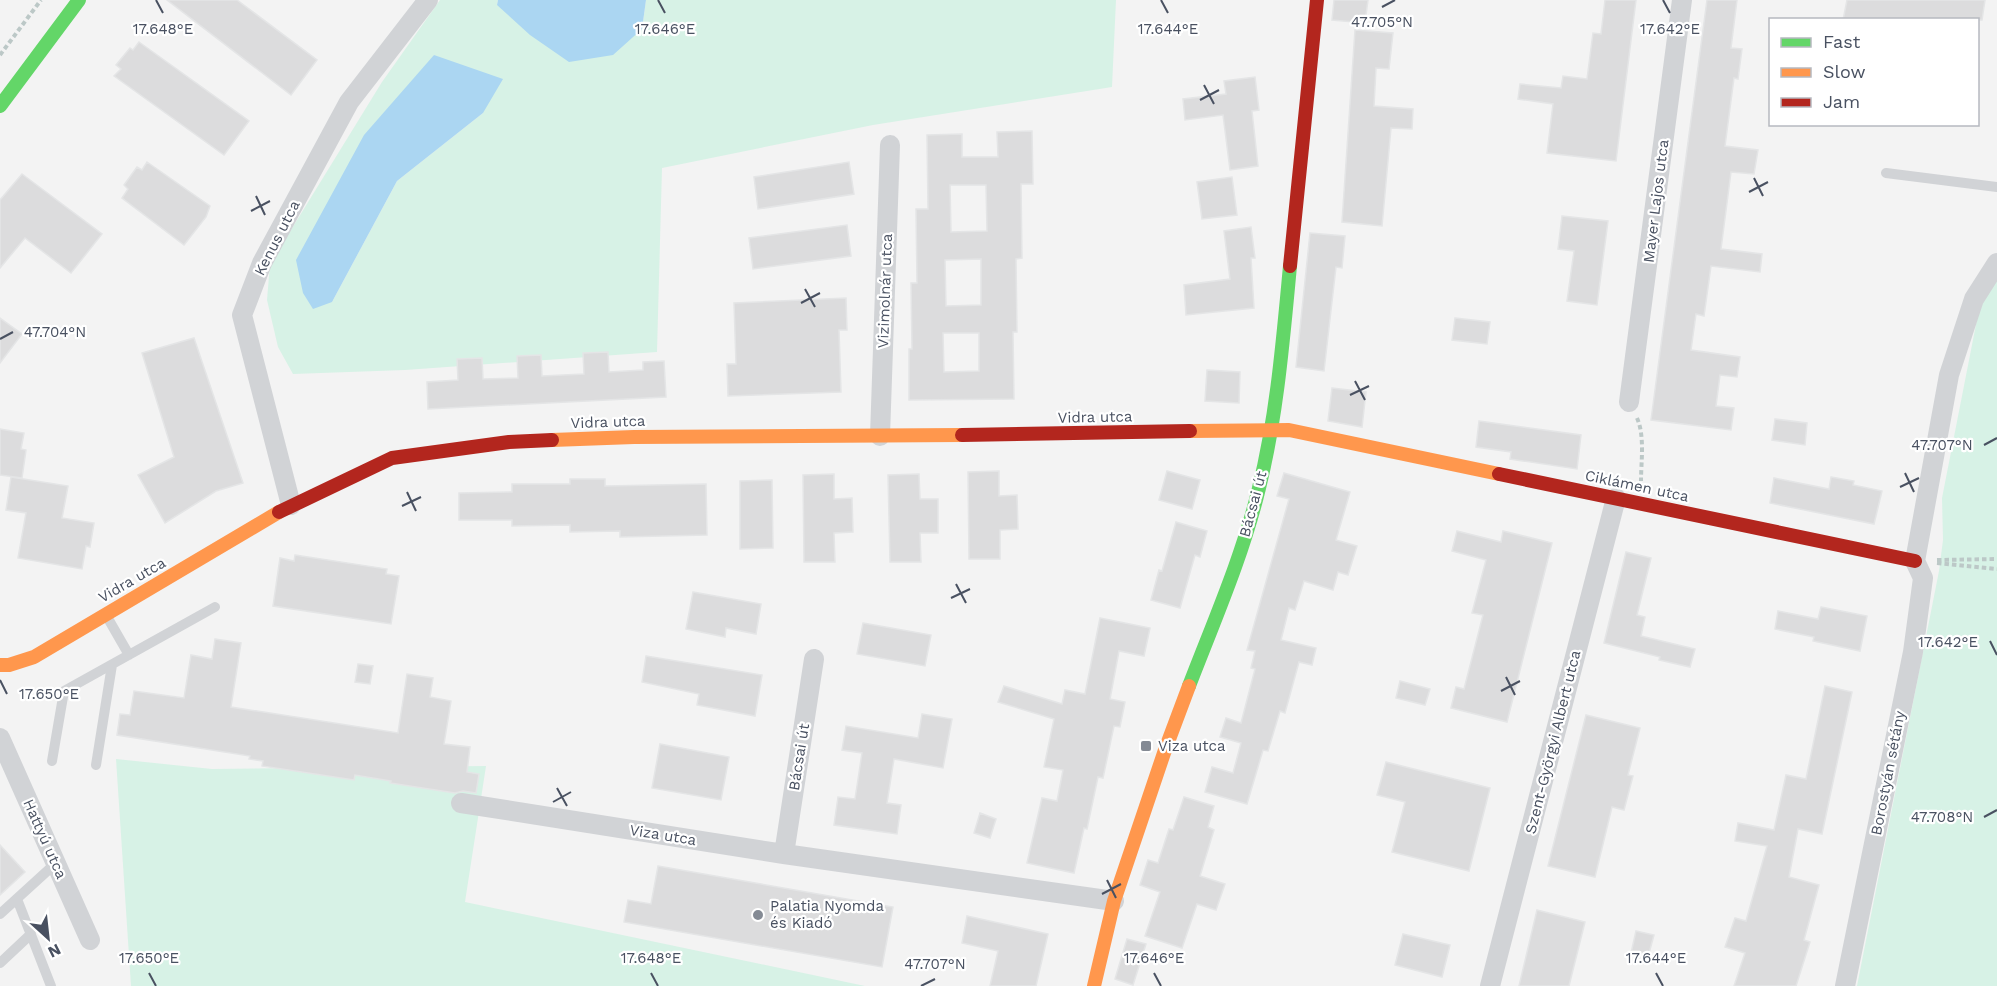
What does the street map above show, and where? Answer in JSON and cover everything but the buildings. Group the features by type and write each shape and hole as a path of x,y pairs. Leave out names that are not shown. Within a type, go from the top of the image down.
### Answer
{"street":[{"path":"0,106 80,0"},
{"name":"Kenus utca","path":"291,506 242,315 262,263 349,102 428,0"},
{"name":"Bácsai út","path":"1095,986 1114,901 1165,750 1242,545 1259,489 1272,429 1317,0"},
{"name":"Mayer Lajos utca","path":"1629,402 1682,0"},
{"name":"Vizimolnár utca","path":"880,436 890,145"},
{"path":"1915,561 1949,375 1974,299 1997,263"},
{"name":"Vidra utca","path":"0,665 9,665 34,657 291,506 393,458 509,442 634,437 1244,432 1272,429"},
{"name":"Ciklámen utca","path":"1272,429 1289,430 1915,561"},
{"name":"Szent-Györgyi Albert utca","path":"1490,986 1616,498"},
{"name":"Borostyán sétány","path":"1845,986 1913,652 1923,578 1915,561"},
{"name":"Bácsai út","path":"784,854 814,659"},
{"name":"Hattyú utca","path":"0,738 90,940"},
{"name":"Viza utca","path":"461,803 784,854 1114,901"}],"lane":[{"path":"1886,173 1997,187"},
{"path":"52,761 64,691 215,607"},
{"path":"106,615 129,655"},
{"path":"96,765 112,665"},
{"path":"0,914 56,863"},
{"path":"17,899 48,985"},
{"path":"0,963 31,934"}],"path":[{"path":"0,55 41,0"},
{"path":"1629,402 1640,424 1642,449 1638,503"},
{"path":"1915,561 1997,559"},
{"path":"1915,561 1997,569"}],"green space":[{"path":"440,0 498,0 497,5 642,29 646,0 1116,0 1112,87 873,125 662,168 657,352 405,370 293,374 278,347 267,300 270,264 382,82","holes":["434,55 483,113 397,181 332,302"]},
{"path":"1997,278 1997,986 1857,986 1939,571 1943,540 1942,498 1980,304"},
{"path":"116,759 212,769 486,766 465,902 865,986 131,986"}],"water":[{"path":"498,0 646,0 642,29 613,55 569,62 530,35 497,5"},
{"path":"434,55 503,79 483,113 397,181 332,302 313,309 303,293 296,260 364,135"}],"traffic: fast":[{"path":"0,106 79,0"},
{"path":"1189,686 1236,563 1259,488 1275,405 1290,266"}],"traffic: slow":[{"path":"1190,431 1289,430 1499,474"},
{"path":"552,440 634,437 962,435"},
{"path":"0,665 9,665 34,657 279,512"},
{"path":"1094,986 1114,901 1189,686"}],"traffic: jam":[{"path":"1290,266 1317,0"},
{"path":"962,435 1190,431"},
{"path":"279,512 392,458 509,442 552,440"},
{"path":"1499,474 1915,561"}],"place":[{"name":"Viza utca","path":"1146,746"},
{"name":"Palatia Nyomda és Kiadó","path":"758,915"}]}
